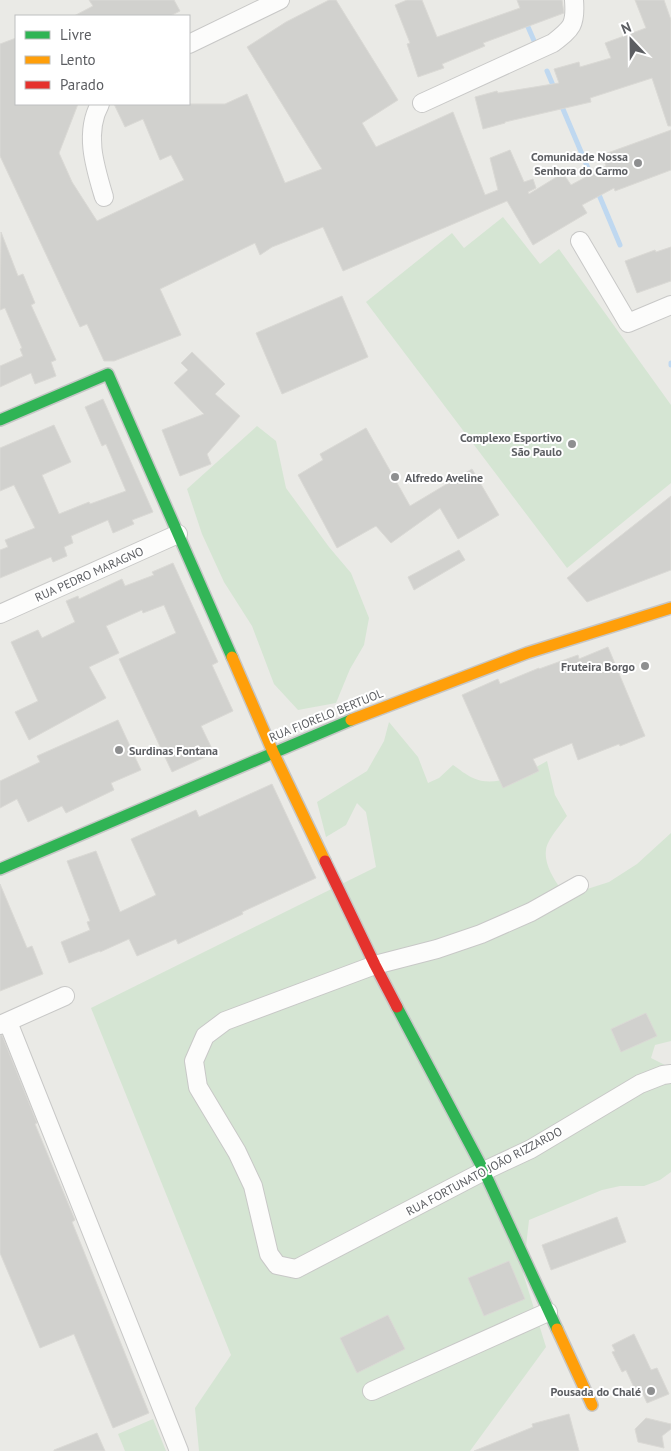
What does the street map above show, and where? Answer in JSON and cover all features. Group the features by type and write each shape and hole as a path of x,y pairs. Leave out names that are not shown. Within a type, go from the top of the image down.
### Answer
{"street":[{"path":"190,44 280,0"},
{"path":"422,102 553,44 569,30 576,17 574,0"},
{"path":"100,105 91,126 94,163 104,197"},
{"path":"580,241 628,323 671,305"},
{"path":"0,420 108,374 273,752 375,965 484,1171 592,1405"},
{"name":"RUA PEDRO MARAGNO","path":"0,614 178,534"},
{"name":"RUA FIORELO BERTUOL","path":"0,869 273,752 396,702 528,653 671,608"},
{"path":"375,965 437,949 480,934 531,912 579,885"},
{"name":"RUA FORTUNATO JOÃO RIZZARDO","path":"375,965 225,1021 205,1036 194,1061 198,1087 237,1152 253,1186 269,1254 277,1265 296,1269 531,1148 640,1084 663,1075 671,1074"},
{"path":"65,996 4,1024 179,1451"},
{"path":"372,1391 548,1312"}],"green space":[{"name":"Complexo Esportivo São Paulo","path":"503,217 540,264 559,249 671,405 671,483 567,568 366,302 452,233 464,248"},
{"path":"257,426 276,441 286,488 329,547 351,573 369,618 364,645 350,669 336,703 298,710 274,684 252,626 224,582 202,534 187,489"},
{"path":"389,722 418,757 428,783 439,778 453,765 473,778 491,782 511,778 547,761 555,795 567,816 552,837 546,850 548,865 560,888 581,891 609,882 637,864 671,833 671,1041 655,1045 651,1058 671,1068 671,1172 660,1180 644,1186 620,1186 602,1190 529,1220 523,1273 546,1347 470,1451 199,1451 195,1408 231,1355 91,1008 376,867 366,812 357,803 346,825 326,837 317,802 367,771 384,741"},
{"path":"153,1419 166,1451 125,1451 118,1434"}],"building":[{"path":"89,0 174,0 180,11 172,15 76,15 93,6"},
{"path":"329,0 336,0 398,100 362,123 376,147 453,112 485,195 498,190 490,158 510,150 524,182 533,179 536,188 528,192 529,194 563,173 571,185 606,166 602,155 671,130 671,170 615,191 614,188 582,205 587,213 533,245 507,201 343,271 323,227 272,247 260,255 255,243 160,289 181,335 114,361 104,361 87,324 80,327 0,156 0,44 15,38 15,105 78,105 59,153 72,182 97,221 184,180 171,155 160,160 143,119 125,127 114,105 225,104 247,94 285,183 322,169 247,47 286,22"},
{"path":"407,0 422,0 437,37 520,8 517,0 562,0 564,13 483,43 485,46 442,64 444,68 418,77 407,44 410,43 395,5"},
{"path":"635,0 664,0 671,20 671,126 668,126 652,78 590,98 591,102 483,129 475,97 497,91 498,93 559,83 554,69 579,62 580,67 611,58 605,43 646,28"},
{"path":"1,232 18,276 23,274 35,303 31,305 56,360 51,362 56,376 35,384 31,373 0,387 0,366 23,356 20,349 22,348 5,308 0,310"},
{"path":"671,247 671,281 637,293 625,261 655,250 656,252"},
{"path":"342,296 368,357 282,394 256,333"},
{"path":"192,352 225,384 215,394 240,416 207,454 211,464 180,476 162,430 204,414 174,383 188,370 181,363"},
{"path":"103,399 153,512 132,520 134,524 113,533 108,520 71,536 73,543 64,547 67,556 53,562 51,557 0,578 0,550 8,547 5,540 35,528 14,485 0,491 0,448 54,425 71,462 42,475 59,514 89,502 90,504 126,491 106,444 102,446 85,407"},
{"path":"366,428 410,506 472,469 499,515 458,539 440,508 391,543 376,526 337,548 298,475 323,460 320,454"},
{"path":"671,496 671,570 587,602 567,578"},
{"path":"459,550 465,560 414,590 408,577"},
{"path":"173,563 218,662 212,665 233,711 201,726 214,753 172,772 119,659 176,633 164,605 143,613 142,610 106,626 119,653 89,667 106,698 29,740 15,712 38,701 11,642 38,630 42,638 75,622 66,601 78,596 79,599 122,579 125,586 154,575 152,572"},
{"path":"608,647 645,736 578,760 572,743 533,759 539,771 503,788 462,695 498,679 500,684 539,668 578,655 579,659"},
{"path":"118,720 141,770 111,783 114,790 66,813 62,806 28,822 17,799 0,808 0,781 40,762 37,756"},
{"path":"272,784 316,878 178,944 176,939 137,956 129,939 69,963 61,942 90,930 87,922 90,921 67,861 96,851 120,912 156,895 131,839 196,810 199,817"},
{"path":"0,884 27,948 32,946 43,974 0,991"},
{"path":"646,1013 657,1036 621,1052 611,1029"},
{"path":"0,1035 2,1035 37,1123 35,1124 75,1220 72,1222 149,1413 113,1428 74,1334 40,1348 0,1253"},
{"path":"617,1217 626,1242 551,1270 542,1245"},
{"path":"509,1261 525,1299 484,1316 468,1278"},
{"path":"388,1315 405,1349 357,1373 340,1338"},
{"path":"634,1334 651,1370 657,1368 669,1394 647,1403 642,1392 637,1394 626,1370 622,1372 612,1352 615,1351 612,1345"},
{"path":"569,1414 579,1451 474,1451 533,1427 532,1424"},
{"path":"646,1418 671,1424 671,1429 662,1436 664,1448 638,1442 635,1429"},
{"path":"97,1433 105,1451 54,1451 54,1450"}],"waterway":[{"path":"525,20 535,43"},
{"path":"547,71 555,90"},
{"path":"560,102 593,180"},
{"path":"597,190 620,245"}],"traffic: fast":[{"path":"0,420 108,374 232,657"},
{"path":"0,869 351,720"},
{"path":"397,1007 484,1171 557,1329"}],"traffic: slow":[{"path":"351,720 527,653 671,608"},
{"path":"232,657 273,752 325,861"},
{"path":"557,1329 592,1405"}],"traffic: jam":[{"path":"325,861 397,1007"}],"place":[{"name":"Comunidade Nossa Senhora do Carmo","path":"638,163"},
{"name":"Complexo Esportivo São Paulo","path":"572,444"},
{"name":"Alfredo Aveline","path":"395,477"},
{"name":"Fruteira Borgo","path":"645,666"},
{"name":"Surdinas Fontana","path":"119,750"},
{"name":"Pousada do Chalé","path":"651,1391"}]}
